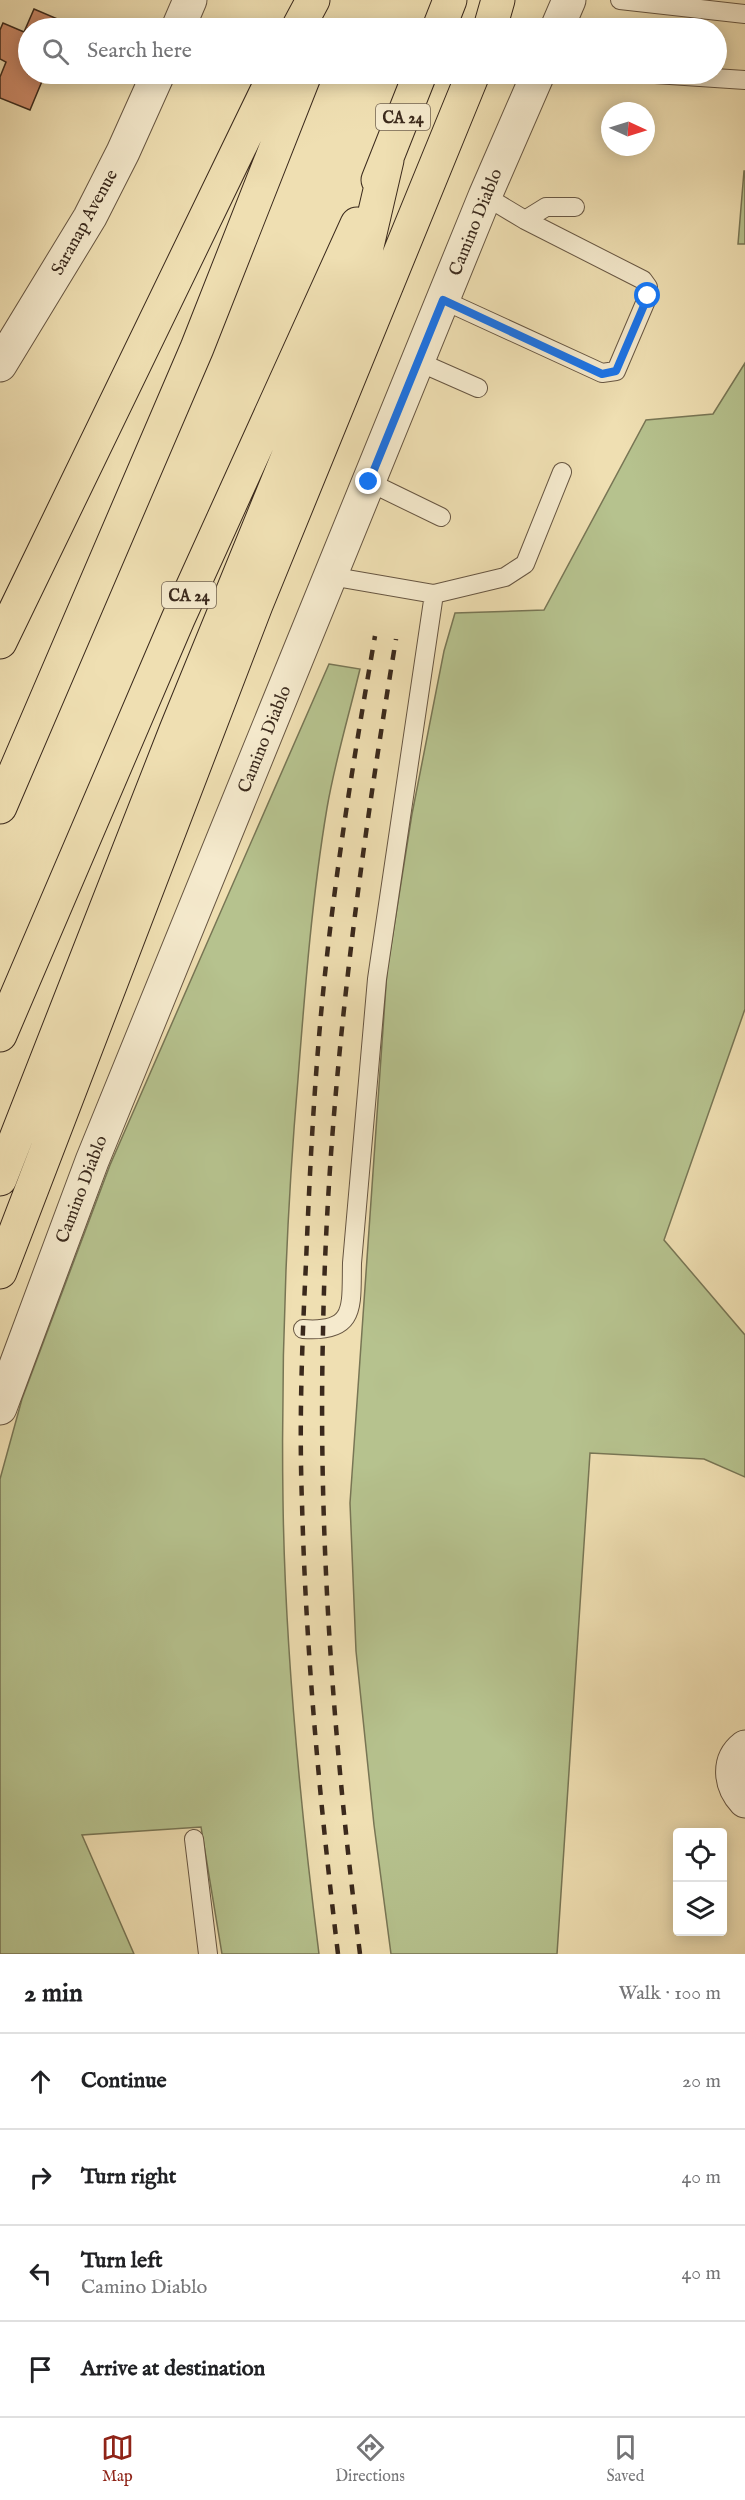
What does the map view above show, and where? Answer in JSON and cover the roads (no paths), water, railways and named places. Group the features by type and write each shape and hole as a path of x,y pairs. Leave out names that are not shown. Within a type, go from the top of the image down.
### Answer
{"highway":[{"path":"303,18 313,0"},
{"path":"326,18 333,0"},
{"path":"443,18 450,0"},
{"path":"493,18 498,0"},
{"path":"0,642 270,84"},
{"path":"0,807 197,348 301,84"},
{"name":"CA 24","path":"0,1035 178,619 387,160 416,84"},
{"path":"0,1272 252,615 468,84"},
{"path":"0,1179 172,740 358,285 387,160"}],"street":[{"path":"182,18 190,0"},
{"path":"561,18 569,0"},
{"name":"Saranap Avenue","path":"0,365 90,217 154,84"},
{"name":"Camino Diablo","path":"0,1408 92,1161 485,196 534,84"},
{"path":"745,1747 732,1762 732,1778 745,1801"}],"lane":[{"path":"620,0 745,14"},
{"path":"727,79 745,80"},
{"path":"443,300 602,374 616,371 648,296 648,287 643,280 525,220 485,196"},
{"path":"525,220 546,207 575,207"},
{"path":"419,362 478,388"},
{"path":"330,576 434,594 505,577 525,564 562,472"},
{"path":"369,482 441,517"},
{"path":"303,1329 322,1330 338,1326 351,1309 352,1263 377,979 434,594"},
{"path":"194,1839 208,1954"}],"railway":[{"path":"338,1954 310,1673 301,1473 302,1353 311,1151 322,1002 342,841 375,636"},
{"path":"360,1954 343,1799 330,1644 323,1488 323,1332 331,1158 347,984 369,811 396,639"}]}
